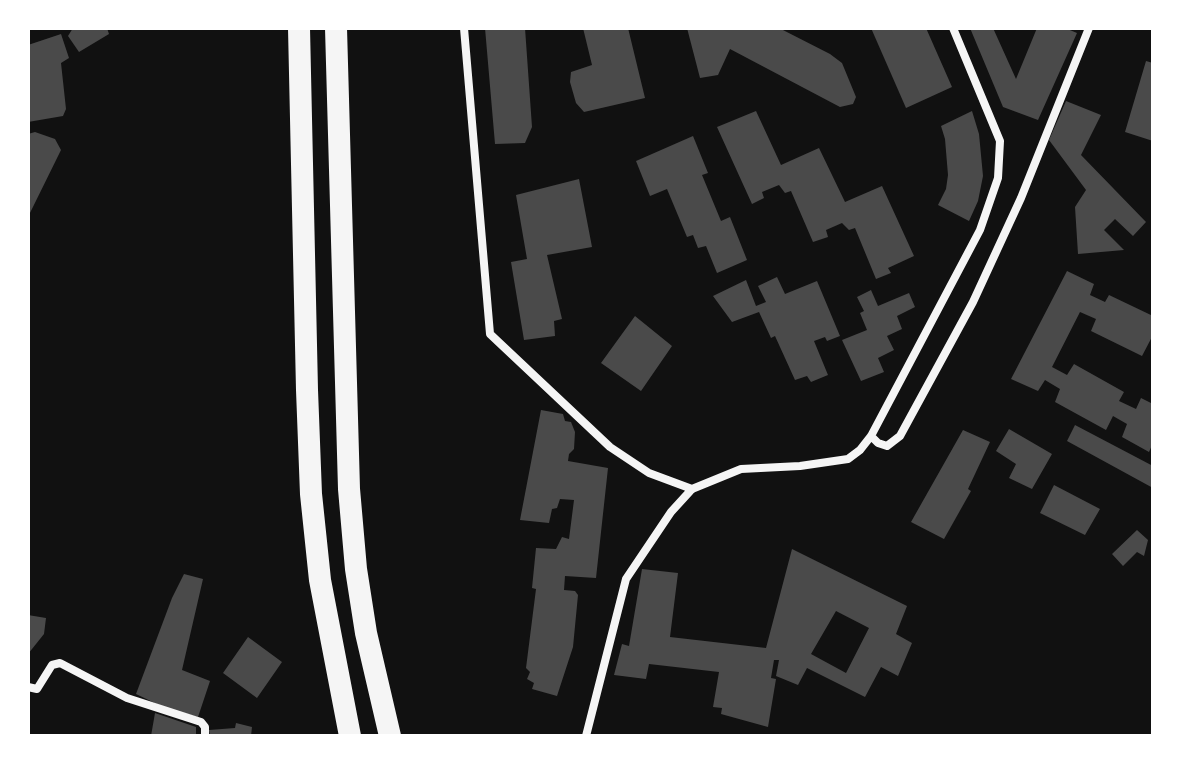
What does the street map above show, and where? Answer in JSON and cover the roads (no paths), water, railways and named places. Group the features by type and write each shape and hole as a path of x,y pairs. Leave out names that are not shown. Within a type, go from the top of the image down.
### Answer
{"highway":[{"path":"299,28 311,494 320,580 350,736"},
{"path":"336,28 342,329 349,489 356,569 366,633 390,736"}],"street":[{"path":"464,28 490,334 610,447 649,473 692,489"},
{"path":"586,736 626,579 671,512 692,489 741,469 800,466 848,459 871,436 980,230 998,178 1000,141 953,28"},
{"path":"871,436 887,446 900,436 973,302 1021,198 1089,28"},
{"path":"28,687 37,689 52,665 60,663 127,698 201,722 205,727 205,736"}]}
